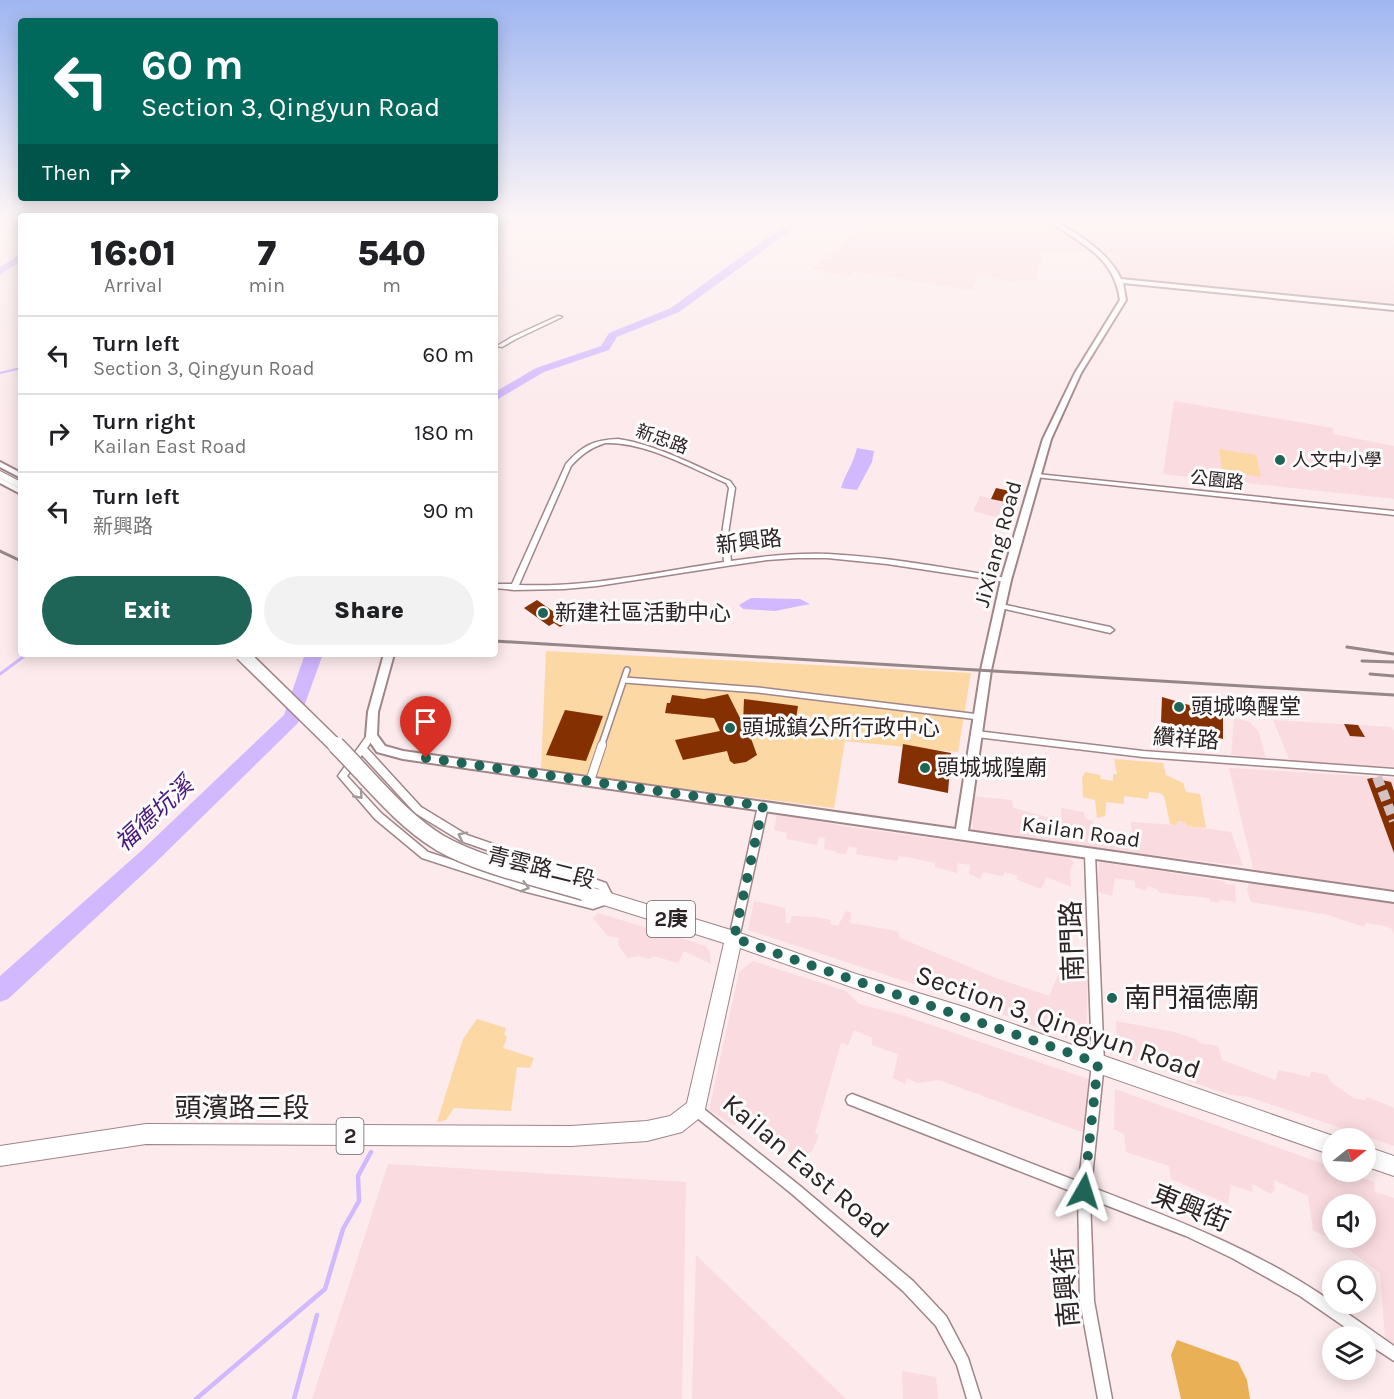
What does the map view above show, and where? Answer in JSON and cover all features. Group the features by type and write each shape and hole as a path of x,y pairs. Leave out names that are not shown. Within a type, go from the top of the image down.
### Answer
{"main road":[{"path":"0,474 18,484"},
{"name":"2庚","path":"245,657 408,819 439,842 462,854 734,938"},
{"name":"Section 3, Qingyun Road","path":"734,938 1322,1141"},
{"name":"Kailan East Road","path":"695,1109 734,938"},
{"name":"頭濱路三段","path":"0,1156 147,1134 571,1136 647,1131 675,1125 695,1109"},
{"path":"1376,1160 1394,1166"}],"street":[{"name":"JiXiang Road","path":"962,836 986,674 1006,580 1047,439 1078,373 1123,300 1124,291 1120,283"},
{"path":"1142,283 1394,308"},
{"path":"500,346 517,335 528,333 560,318"},
{"name":"新忠路","path":"514,588 568,465 577,453 591,445 606,441 638,444 729,482 732,488 725,534 728,564"},
{"path":"0,464 18,474"},
{"name":"公園路","path":"1036,476 1394,513"},
{"path":"0,480 18,490"},
{"name":"新興路","path":"498,586 514,588 615,582 767,558 821,555 873,560 1006,580"},
{"path":"1001,606 1110,630"},
{"path":"388,657 373,712 371,736 381,749 403,755 763,806"},
{"path":"590,781 627,670"},
{"path":"624,680 694,683 785,692 979,717"},
{"name":"纘祥路","path":"976,734 1143,754 1376,774 1394,772"},
{"name":"青雲路二段","path":"362,749 418,810 464,838 603,886 609,899 593,904 523,887 425,855 378,816 342,776 371,736"},
{"name":"Kailan Road","path":"763,806 1394,897"},
{"name":"Kailan East Road","path":"734,938 763,806"},
{"name":"南門路","path":"1090,854 1098,1063"},
{"name":"南興街","path":"1098,1063 1084,1191 1088,1302 1105,1399"},
{"name":"東興街","path":"852,1100 1237,1253 1305,1291 1394,1354"},
{"name":"Kailan East Road","path":"695,1109 796,1190 909,1286 941,1321 963,1363 974,1399"}],"shaded area":[{"path":"929,283 975,283 973,290"},
{"path":"1167,283 1394,283 1394,306"},
{"name":"人文中小學","path":"1174,401 1333,428 1333,434 1394,446 1394,499 1163,474"},
{"path":"857,448 874,451 872,462 857,490 841,488 853,459"},
{"path":"1219,449 1256,455 1261,477 1222,471"},
{"path":"980,496 1014,504 1007,520 973,511"},
{"path":"751,598 800,599 810,604 775,611 743,609 739,605"},
{"path":"546,651 971,673 958,752 845,741 834,808 541,770"},
{"path":"1234,718 1250,722 1259,733 1266,759 1231,755"},
{"path":"1273,720 1391,727 1394,731 1394,767 1290,761"},
{"path":"1114,759 1163,763 1166,775 1183,783 1186,792 1200,794 1206,828 1187,826 1185,822 1178,821 1176,825 1170,824 1164,796 1160,793 1149,792 1148,799 1124,796 1124,804 1106,802 1105,816 1097,818 1095,800 1083,797 1082,778 1085,772 1113,781 1113,774 1117,774"},
{"path":"1229,768 1394,778 1394,890 1262,874 1253,868"},
{"path":"972,796 1012,800 1013,808 1062,821 1061,808 1084,812 1085,819 1093,821 1095,832 1102,834 1103,832 1132,835 1131,822 1176,825 1178,821 1186,822 1187,826 1231,832 1243,866 973,833"},
{"path":"777,814 849,827 1069,857 1074,863 1070,869 1071,887 1047,877 1041,889 1016,879 1018,876 1005,872 1002,876 983,872 980,879 969,874 970,865 958,863 957,873 935,867 935,863 912,858 899,856 897,861 856,854 857,848 849,846 846,854 835,853 836,851 824,849 825,838 819,837 817,845 786,839 787,833 774,830"},
{"path":"1099,862 1224,881 1226,884 1235,885 1236,902 1219,900 1219,903 1210,901 1209,898 1160,893 1157,889 1148,886 1146,891 1135,887 1135,881 1115,878 1112,896 1098,892"},
{"path":"1249,882 1281,888 1299,887 1343,897 1394,903 1394,935 1392,929 1384,926 1366,923 1364,927 1328,915 1251,902 1247,890"},
{"path":"754,901 785,908 786,923 790,923 792,916 815,917 831,920 830,924 838,926 846,911 851,912 850,923 897,931 900,938 996,978 1049,996 1070,948 1085,953 1084,970 1088,972 1086,1034 1075,1041 966,1001 748,930"},
{"path":"598,913 706,946 710,953 711,964 684,951 678,963 653,956 650,959 638,956 627,958 618,944 619,938 608,936 593,918"},
{"path":"753,961 846,991 859,1004 902,1015 1091,1080 1085,1133 939,1080 917,1083 907,1078 905,1084 893,1078 898,1054 872,1045 872,1038 854,1030 848,1045 841,1043 815,1133 819,1135 813,1149 801,1161 746,1116 734,1126 709,1110 739,972"},
{"path":"477,1019 506,1028 504,1034 507,1037 503,1048 534,1058 530,1068 517,1067 511,1111 454,1108 446,1120 437,1122 463,1039"},
{"path":"1116,1021 1174,1032 1196,1039 1199,1043 1218,1046 1222,1060 1275,1080 1279,1070 1310,1077 1311,1071 1327,1075 1332,1083 1353,1098 1366,1100 1367,1097 1394,1108 1394,1146 1376,1140 1376,1128 1341,1128 1249,1097 1231,1095 1188,1081 1183,1075 1129,1059 1127,1054 1118,1051"},
{"path":"1115,1089 1322,1163 1322,1182 1374,1182 1375,1192 1394,1198 1394,1344 1385,1338 1380,1273 1376,1270 1376,1260 1362,1260 1346,1248 1376,1248 1376,1194 1322,1194 1322,1235 1313,1230 1308,1196 1274,1180 1275,1190 1271,1194 1252,1184 1253,1192 1231,1185 1228,1204 1171,1179 1169,1166 1126,1152 1124,1134 1114,1129"},
{"path":"388,1164 686,1182 682,1399 312,1399"},
{"path":"696,1255 846,1399 692,1399"},
{"path":"1177,1340 1238,1362 1247,1380 1250,1399 1181,1399 1171,1355"},
{"path":"902,1371 936,1377 938,1399 903,1399"}],"building":[{"path":"996,488 1010,491 1006,502 991,499"},
{"name":"新建社區活動中心","path":"537,600 568,622 560,627 554,623 549,626 524,608"},
{"name":"頭城鎮公所行政中心","path":"728,694 743,724 744,699 798,706 795,725 744,719 757,755 746,762 734,764 730,761 727,751 683,760 675,740 720,731 714,718 665,713 672,695 704,699"},
{"name":"頭城喚醒堂","path":"1162,697 1223,715 1223,739 1161,722"},
{"path":"565,710 603,716 586,761 546,755"},
{"path":"1344,724 1358,725 1365,737 1350,736"},
{"name":"頭城城隍廟","path":"903,744 951,753 948,793 898,783"},
{"path":"1367,779 1391,782 1394,791 1394,853"}],"waterway":[{"name":"福德坑溪","path":"498,395 540,370 605,348 613,335 675,310 711,283"},
{"path":"0,373 18,369"},
{"path":"0,674 23,657"},
{"name":"福德坑溪","path":"0,991 147,858 292,718 313,657"},
{"path":"196,1399 325,1289 343,1229 359,1201 358,1176 371,1152"},
{"path":"294,1399 317,1315"}],"tunnel":[{"path":"1377,777 1394,821"}],"railway":[{"path":"0,551 18,560"},
{"path":"498,641 1394,695"},
{"path":"1347,647 1394,654"},
{"path":"1362,661 1394,662"},
{"path":"1370,674 1394,676"}],"place":[{"name":"人文中小學","path":"1280,460"},
{"name":"新建社區活動中心","path":"543,613"},
{"name":"頭城喚醒堂","path":"1179,707"},
{"name":"頭城鎮公所行政中心","path":"730,728"},
{"name":"頭城城隍廟","path":"925,768"},
{"name":"南門福德廟","path":"1112,998"}],"route":[{"path":"426,758 763,806 734,938 890,994 964,1016 1098,1063 1084,1191"}]}
